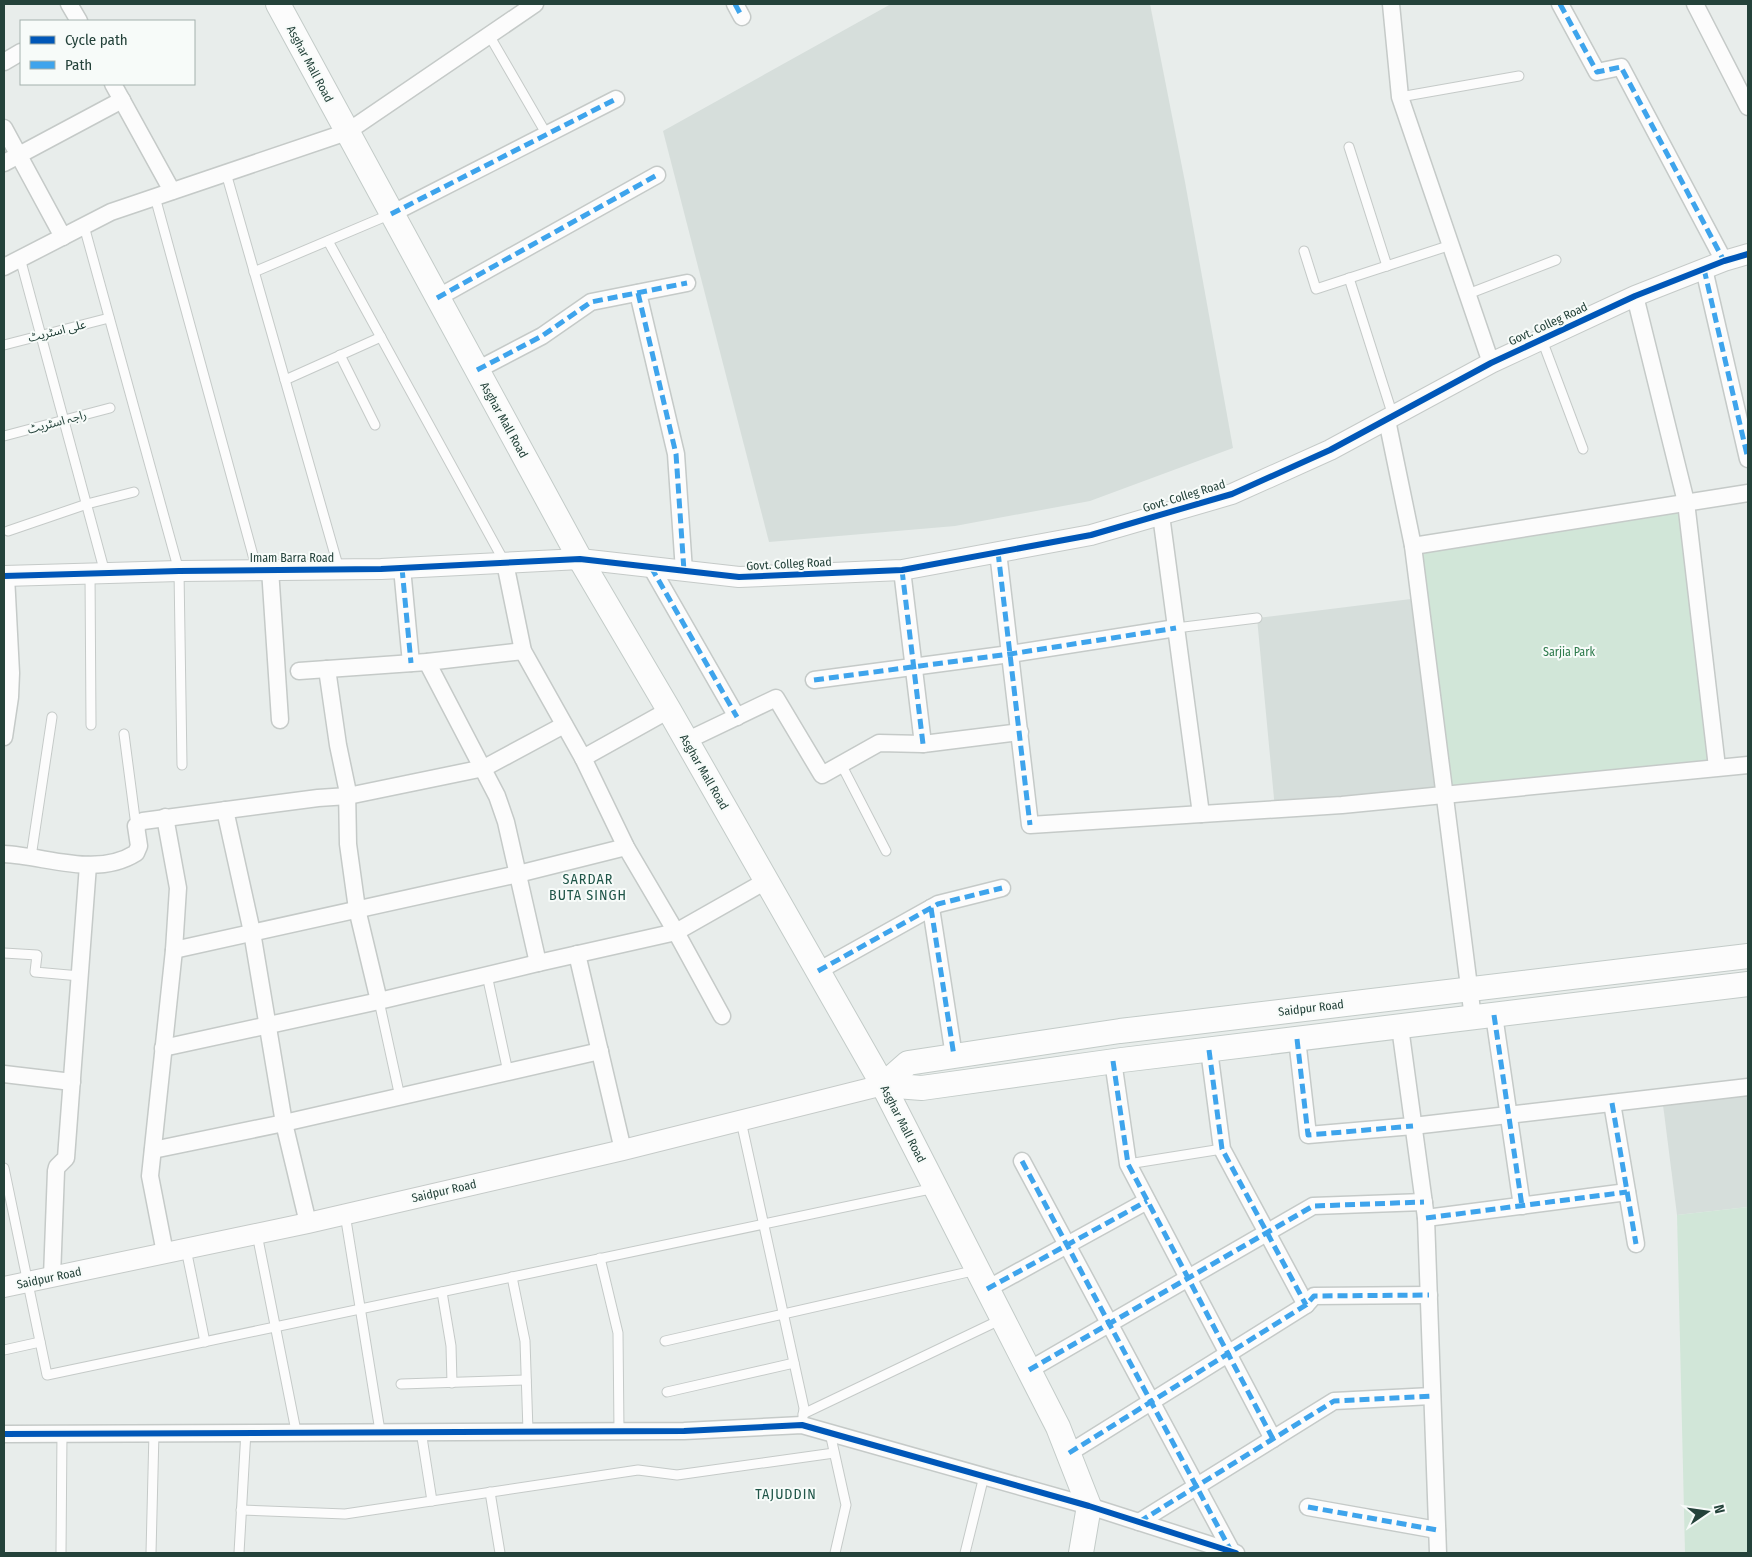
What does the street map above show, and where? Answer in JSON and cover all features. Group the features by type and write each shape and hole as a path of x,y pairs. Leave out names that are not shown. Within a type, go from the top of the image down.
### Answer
{"main road":[{"name":"Asghar Mall Road","path":"278,4 436,298 580,559 669,710 883,1085 1058,1427 1089,1506"},
{"name":"Saidpur Road","path":"883,1085 908,1063 1120,1031 1748,956"},
{"name":"Saidpur Road","path":"883,1085 922,1088 1112,1061 1748,984"},
{"path":"1081,1553 1089,1506"}],"street":[{"path":"69,4 77,20"},
{"path":"4,266 111,212 347,132 535,4"},
{"path":"1391,4 1400,97 1491,363"},
{"path":"1560,4 1597,72 1621,67 1724,260"},
{"path":"1695,4 1748,106"},
{"path":"4,62 20,53"},
{"path":"114,85 172,191"},
{"path":"4,163 122,100"},
{"path":"391,214 616,100"},
{"path":"4,128 63,237"},
{"path":"436,298 657,175"},
{"name":"Govt. Colleg Road","path":"580,559 739,577 902,570 1091,535 1232,494 1330,450 1491,363 1635,296 1724,260 1748,254"},
{"path":"1704,269 1748,459"},
{"path":"476,370 542,336 591,302 687,283"},
{"path":"638,293 676,454 684,571"},
{"path":"1635,296 1686,502 1717,767"},
{"path":"1390,418 1413,546 1469,990 1484,1017 1509,1115 1522,1206"},
{"path":"1413,546 1748,492"},
{"path":"1161,515 1201,814"},
{"path":"998,552 1030,825 1342,805 1748,764"},
{"name":"Imam Barra Road","path":"5,576 179,571 339,570 580,559"},
{"path":"505,563 523,651 583,758 626,847 722,1016"},
{"path":"651,567 737,717"},
{"path":"402,568 419,663 484,768 506,822 538,963"},
{"path":"264,570 280,720"},
{"path":"902,570 923,744"},
{"path":"4,737 10,697 11,673 5,576"},
{"path":"814,680 1010,654 1176,628"},
{"path":"299,671 419,663 523,651"},
{"path":"327,670 348,796 348,844 357,909 379,1001"},
{"path":"686,740 776,698 822,775 879,744 923,744 1020,732"},
{"path":"583,758 669,710"},
{"path":"4,854 88,865 114,863 136,854 139,846 136,826 143,821 318,798 348,796 484,768 564,725"},
{"path":"225,810 252,932 284,1123 308,1222"},
{"path":"165,817 178,888 174,950 150,1176 165,1253"},
{"path":"174,950 518,874 626,847"},
{"path":"52,1277 56,1171 57,1167 66,1158 88,865"},
{"path":"164,1048 379,1001 676,932 766,881"},
{"path":"818,971 938,904 1002,888"},
{"path":"931,908 954,1056"},
{"path":"577,954 623,1150"},
{"path":"1400,1027 1426,1218 1438,1553"},
{"path":"1297,1039 1308,1135 1413,1126 1748,1087"},
{"path":"1209,1050 1222,1149 1306,1305"},
{"path":"153,1150 284,1123 600,1051"},
{"path":"1112,1061 1128,1164 1272,1439"},
{"path":"4,1074 72,1082"},
{"name":"Saidpur Road","path":"4,1287 345,1214 623,1150 883,1085"},
{"path":"1612,1103 1636,1244"},
{"path":"1022,1162 1234,1553"},
{"path":"1426,1218 1627,1192"},
{"path":"982,1280 1067,1245 1147,1200"},
{"path":"1029,1370 1313,1206 1424,1202"},
{"path":"1069,1453 1306,1305 1314,1296 1428,1295"},
{"path":"1139,1522 1334,1401 1432,1396"},
{"path":"4,1430 62,1433 684,1430 802,1420 830,1433 1089,1506 1234,1553"},
{"path":"1308,1507 1437,1530"}],"lane":[{"path":"489,35 547,134"},
{"path":"1400,97 1519,76"},
{"path":"1349,147 1387,266"},
{"path":"226,173 339,570"},
{"path":"154,197 264,570"},
{"path":"254,272 391,214"},
{"path":"84,226 179,571 182,765"},
{"path":"328,241 505,563"},
{"path":"1304,251 1316,289 1451,245"},
{"path":"20,258 87,504 97,573 91,725"},
{"path":"1468,294 1556,260"},
{"path":"1349,278 1390,418"},
{"name":"علی اسٹریٹ","path":"4,345 109,318"},
{"path":"285,380 381,337"},
{"path":"1542,340 1583,449"},
{"path":"340,355 375,425"},
{"name":"راجہ اسٹریٹ","path":"4,436 110,408"},
{"path":"8,531 87,504 134,492"},
{"path":"1176,628 1257,618"},
{"path":"31,857 52,717"},
{"path":"124,734 136,826"},
{"path":"841,764 886,851"},
{"path":"4,953 37,955 36,972 80,976"},
{"path":"487,975 508,1072"},
{"path":"379,1001 400,1097"},
{"path":"741,1121 804,1408 802,1420"},
{"path":"1128,1164 1222,1149"},
{"path":"4,1168 47,1375 935,1188"},
{"path":"345,1214 380,1431"},
{"path":"257,1233 296,1431"},
{"path":"186,1248 205,1342"},
{"path":"600,1258 618,1333 620,1430"},
{"path":"512,1277 525,1342 528,1431"},
{"path":"666,1341 783,1314 982,1280"},
{"path":"442,1292 451,1346 452,1383"},
{"path":"802,1420 1002,1319"},
{"path":"4,1350 40,1342"},
{"path":"667,1392 794,1363"},
{"path":"401,1384 526,1380"},
{"path":"421,1431 432,1501"},
{"path":"151,1553 154,1432"},
{"path":"239,1553 246,1432"},
{"path":"60,1553 62,1433"},
{"path":"830,1433 846,1505 835,1553"},
{"path":"241,1510 345,1514 638,1470 677,1475 834,1453"},
{"path":"965,1553 984,1476"},
{"path":"490,1492 500,1553"}],"shaded area":[{"path":"891,4 1150,4 1185,182 1233,448 1090,501 955,526 769,542 663,131"},
{"path":"1419,598 1444,795 1275,809 1257,618"},
{"path":"1748,1087 1748,1207 1677,1215 1662,1097"}],"green space":[{"name":"Sarjia Park","path":"1686,502 1717,767 1444,795 1413,546"},
{"path":"1748,1207 1748,1553 1685,1553 1677,1215"}],"marked path":[{"path":"735,4 742,17"},
{"path":"1560,4 1597,72 1621,67 1724,261"},
{"path":"391,214 616,99"},
{"path":"437,298 657,175"},
{"path":"1704,269 1748,459"},
{"path":"477,370 542,336 591,302 687,283"},
{"path":"638,293 676,454 684,571"},
{"path":"998,552 1030,825"},
{"path":"651,567 737,717"},
{"path":"402,568 411,663"},
{"path":"902,570 923,744"},
{"path":"814,680 1010,654 1176,628"},
{"path":"818,971 938,904 1002,888"},
{"path":"931,908 954,1056"},
{"path":"1494,1015 1522,1206"},
{"path":"1297,1039 1308,1135 1413,1126"},
{"path":"1209,1050 1222,1149 1306,1305"},
{"path":"1113,1061 1128,1164 1273,1439"},
{"path":"1612,1103 1636,1244"},
{"path":"1022,1161 1231,1551"},
{"path":"1426,1218 1627,1192"},
{"path":"987,1289 1147,1201"},
{"path":"1029,1370 1313,1206 1424,1202"},
{"path":"1069,1453 1306,1305 1314,1296 1429,1295"},
{"path":"1139,1522 1334,1401 1432,1396"},
{"path":"1308,1507 1437,1530"}],"cycle path":[{"path":"4,576 179,571 381,569 580,559 739,577 902,570 1091,535 1232,494 1330,450 1491,363 1635,296 1724,261 1748,254"},
{"path":"4,1434 684,1431 802,1425 1089,1506 1236,1553"}],"district":[{"name":"SARDAR BUTA SINGH","path":"588,888"},
{"name":"TAJUDDIN","path":"786,1494"}]}
